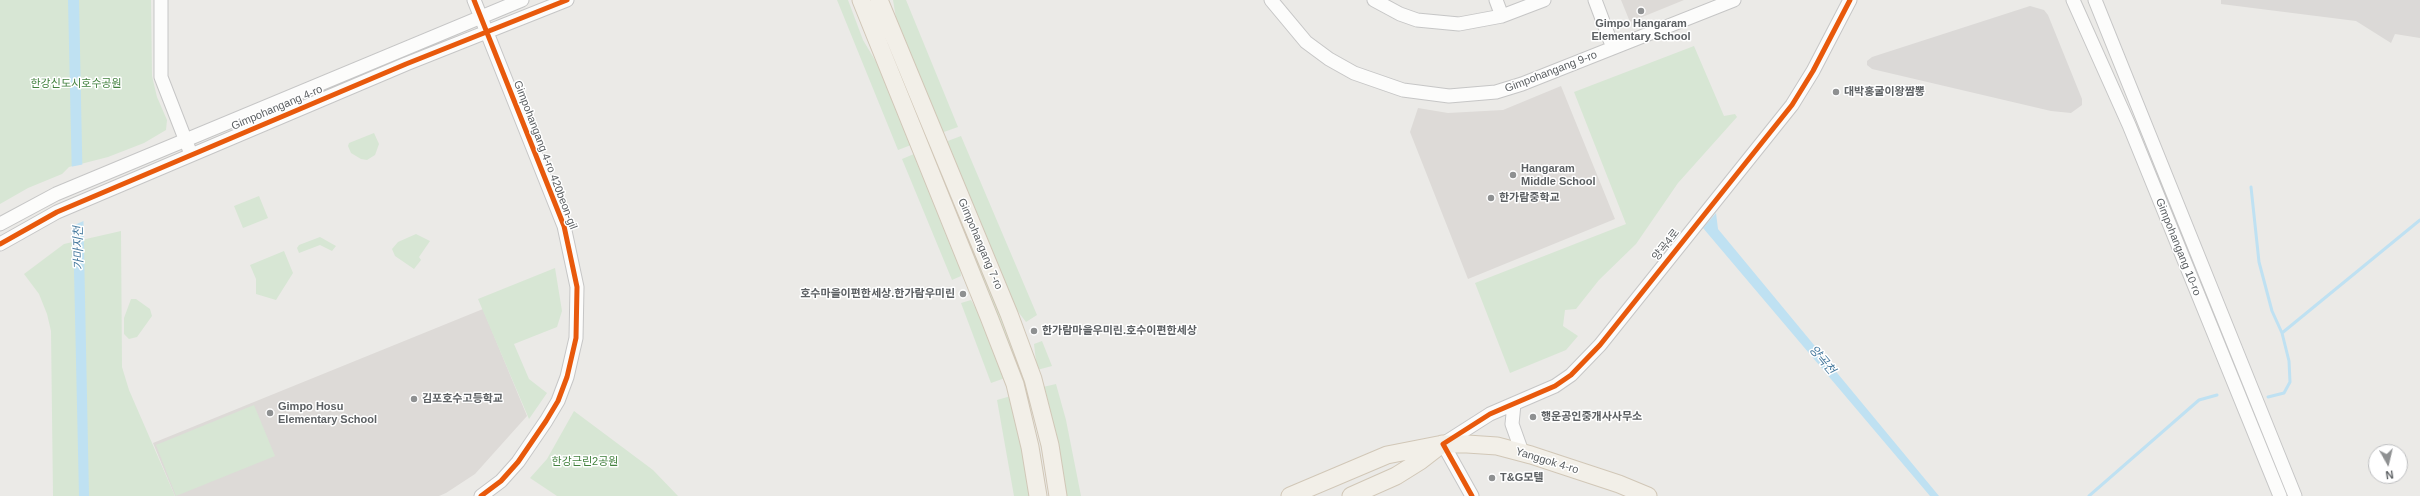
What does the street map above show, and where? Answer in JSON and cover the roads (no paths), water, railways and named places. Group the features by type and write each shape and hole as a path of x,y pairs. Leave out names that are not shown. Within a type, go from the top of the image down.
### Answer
{"main road":[{"path":"855,0 876,40"},
{"name":"Gimpohangang 7-ro","path":"861,0 1015,384 1030,447 1038,496"},
{"name":"Gimpohangang 7-ro","path":"881,3 1012,321 1033,380 1044,423 1058,496"},
{"path":"1351,496 1396,476 1443,444"},
{"name":"Yanggok 4-ro","path":"1290,496 1387,455 1443,444 1480,444 1522,452 1590,474 1648,496"}],"street":[{"path":"161,0 161,77 191,156"},
{"path":"470,0 480,17"},
{"path":"474,0 480,17"},
{"name":"Gimpohangang 4-ro","path":"0,224 56,194 186,142 522,0"},
{"name":"Gimpohangang 4-ro","path":"0,244 57,212 112,190 406,64 486,34 567,0"},
{"name":"Gimpohangang 9-ro","path":"1271,0 1306,42 1329,59 1378,83 1428,95 1449,96 1496,92 1522,84 1734,0"},
{"path":"1496,0 1502,16"},
{"path":"1382,1 1400,14 1440,24 1479,22 1502,16 1544,0"},
{"path":"1595,0 1613,48"},
{"name":"양곡4로","path":"1443,444 1490,414 1555,386 1571,375 1600,345 1792,105 1813,71 1850,0"},
{"name":"Gimpohangang 10-ro","path":"2073,0 2129,126 2280,496"},
{"name":"Gimpohangang 10-ro","path":"2095,0 2295,496"},
{"name":"Gimpohangang 4-ro 420beon-gil","path":"480,17 564,226 574,264 578,310 575,345 567,377 558,400 546,422 518,462 501,481 481,496"},
{"path":"1514,404 1512,424 1522,452"},
{"path":"1443,444 1472,496"}],"water":[{"name":"가마지천","path":"68,0 79,0 89,496 79,496"},
{"name":"양곡천","path":"1716,213 1718,229 1939,496 1930,496 1703,228"}],"waterway":[{"path":"2251,187 2259,262 2272,311 2282,333"},
{"path":"2268,397 2284,393 2290,382 2289,361 2282,333 2420,220"},
{"path":"2089,496 2199,400 2217,395"}],"place":[{"name":"Gimpo Hangaram Elementary School","path":"1641,11"},
{"name":"대박홍굴이왕짬뽕","path":"1836,92"},
{"name":"Hangaram Middle School","path":"1513,175"},
{"name":"한가람중학교","path":"1491,198"},
{"name":"호수마을이편한세상.한가람우미린","path":"963,294"},
{"name":"한가람마을우미린.호수이편한세상","path":"1034,331"},
{"name":"김포호수고등학교","path":"414,399"},
{"name":"Gimpo Hosu Elementary School","path":"270,413"},
{"name":"행운공인중개사사무소","path":"1533,417"},
{"name":"T&G모텔","path":"1492,478"}],"park label":[{"name":"한강신도시호수공원","path":"76,84"},
{"name":"한강근린2공원","path":"585,462"}]}
